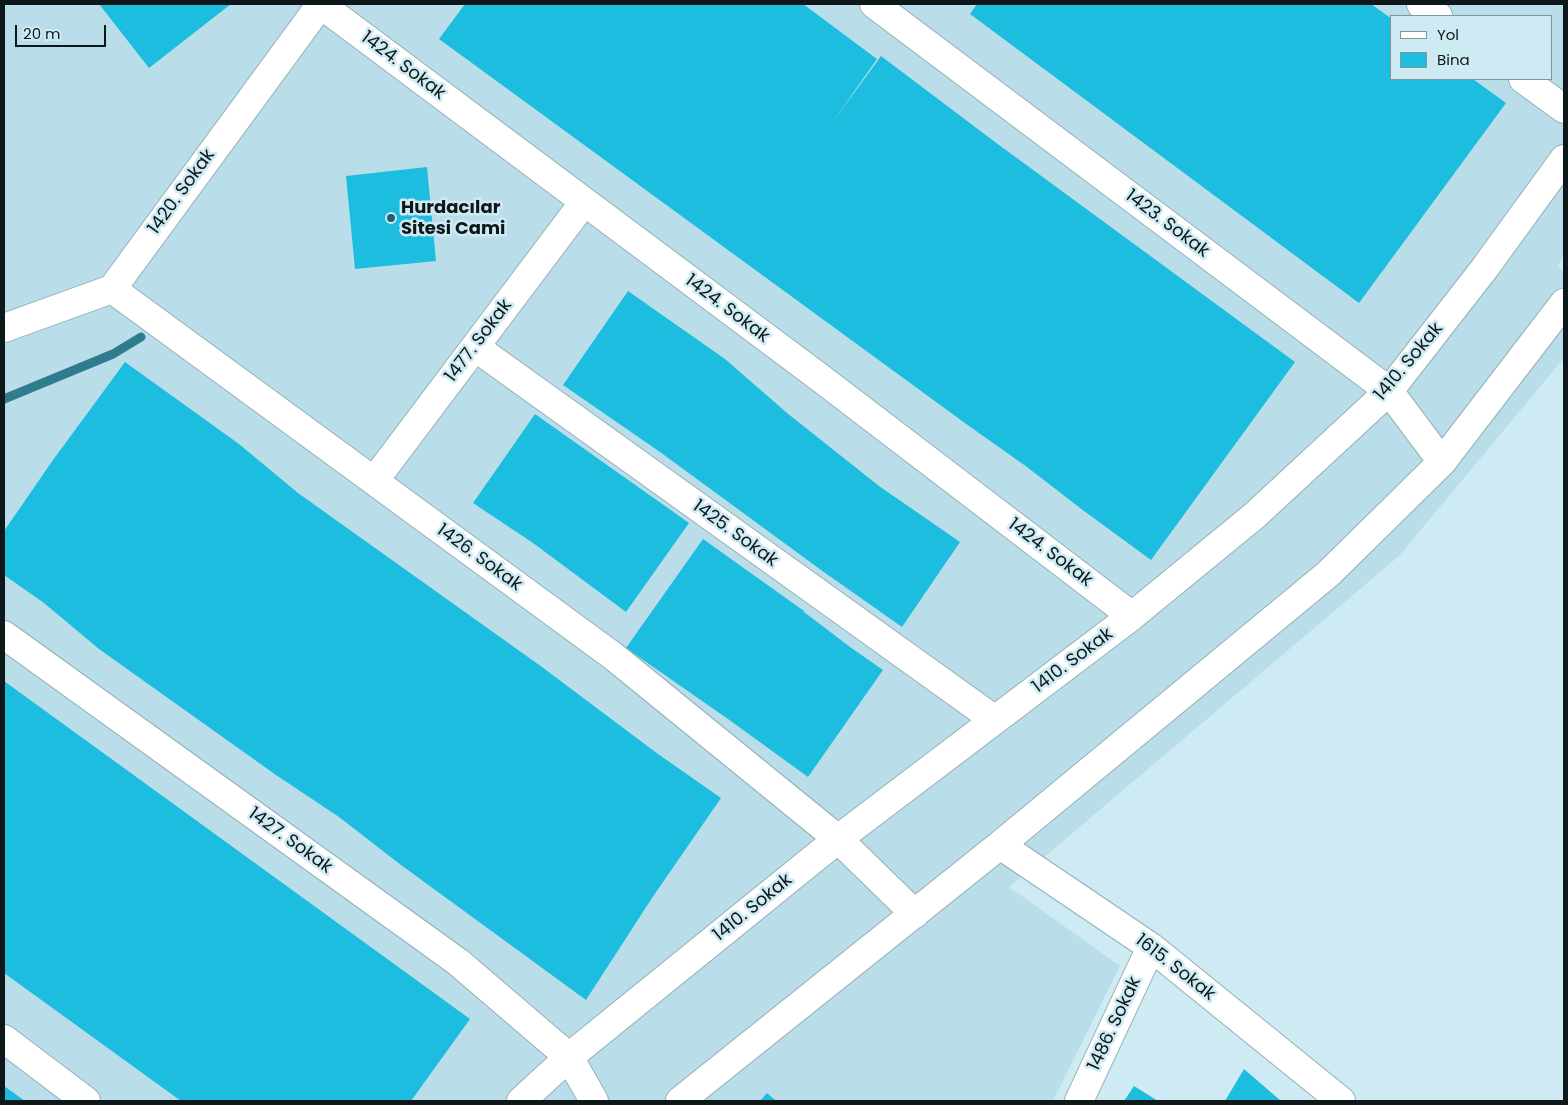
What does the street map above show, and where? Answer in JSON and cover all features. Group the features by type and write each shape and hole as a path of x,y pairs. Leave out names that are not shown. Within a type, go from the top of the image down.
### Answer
{"street":[{"name":"1424. Sokak","path":"320,4 826,383 1132,616"},
{"name":"1420. Sokak","path":"112,288 320,4"},
{"name":"1423. Sokak","path":"874,4 1389,391 1442,462"},
{"path":"1421,4 1437,15"},
{"path":"1524,80 1564,109"},
{"name":"1410. Sokak","path":"521,1101 569,1058 838,839 1132,616 1254,516 1389,391 1484,269 1564,158"},
{"name":"1477. Sokak","path":"374,481 584,202"},
{"path":"4,328 112,288"},
{"name":"1426. Sokak","path":"112,288 613,656 838,839"},
{"path":"680,1101 1000,845 1328,574 1442,462 1564,303"},
{"name":"1425. Sokak","path":"475,347 995,720"},
{"name":"1427. Sokak","path":"4,635 458,962 569,1058 594,1101"},
{"path":"838,839 915,914"},
{"name":"1615. Sokak","path":"1000,845 1151,947 1341,1101"},
{"name":"1486. Sokak","path":"1080,1101 1151,947"},
{"path":"4,1039 86,1101"}],"shaded area":[{"path":"4,4 1564,4 1564,255 1558,266 1564,273 1564,358 1399,556 1009,887 1120,966 1053,1101 4,1101"}],"building":[{"path":"99,4 231,4 149,68"},
{"path":"465,4 803,4 877,59 832,123 881,56 1295,362 1151,560 1027,467 439,39"},
{"path":"977,4 1371,4 1390,18 1390,80 1474,80 1506,103 1359,303 970,14"},
{"name":"Hurdacılar Sitesi Cami","path":"427,167 436,261 355,269 346,176"},
{"path":"628,291 725,359 787,413 879,486 960,542 902,627 660,452 563,385"},
{"path":"125,362 239,444 298,493 542,667 658,754 721,798 652,898 586,1000 401,865 339,817 276,775 99,649 44,603 4,575 4,531"},
{"path":"535,414 689,523 626,612 533,543 473,503"},
{"path":"703,539 883,670 808,777 626,648"},
{"path":"4,681 470,1019 411,1101 181,1101 4,973"},
{"path":"1244,1069 1281,1101 1225,1101"},
{"path":"4,1086 25,1101 4,1101"},
{"path":"1134,1086 1158,1101 1124,1101"},
{"path":"767,1093 776,1101 760,1101"}],"waterway":[{"path":"4,399 113,354 141,337"}],"place":[{"name":"Hurdacılar Sitesi Cami","path":"391,218"}]}
